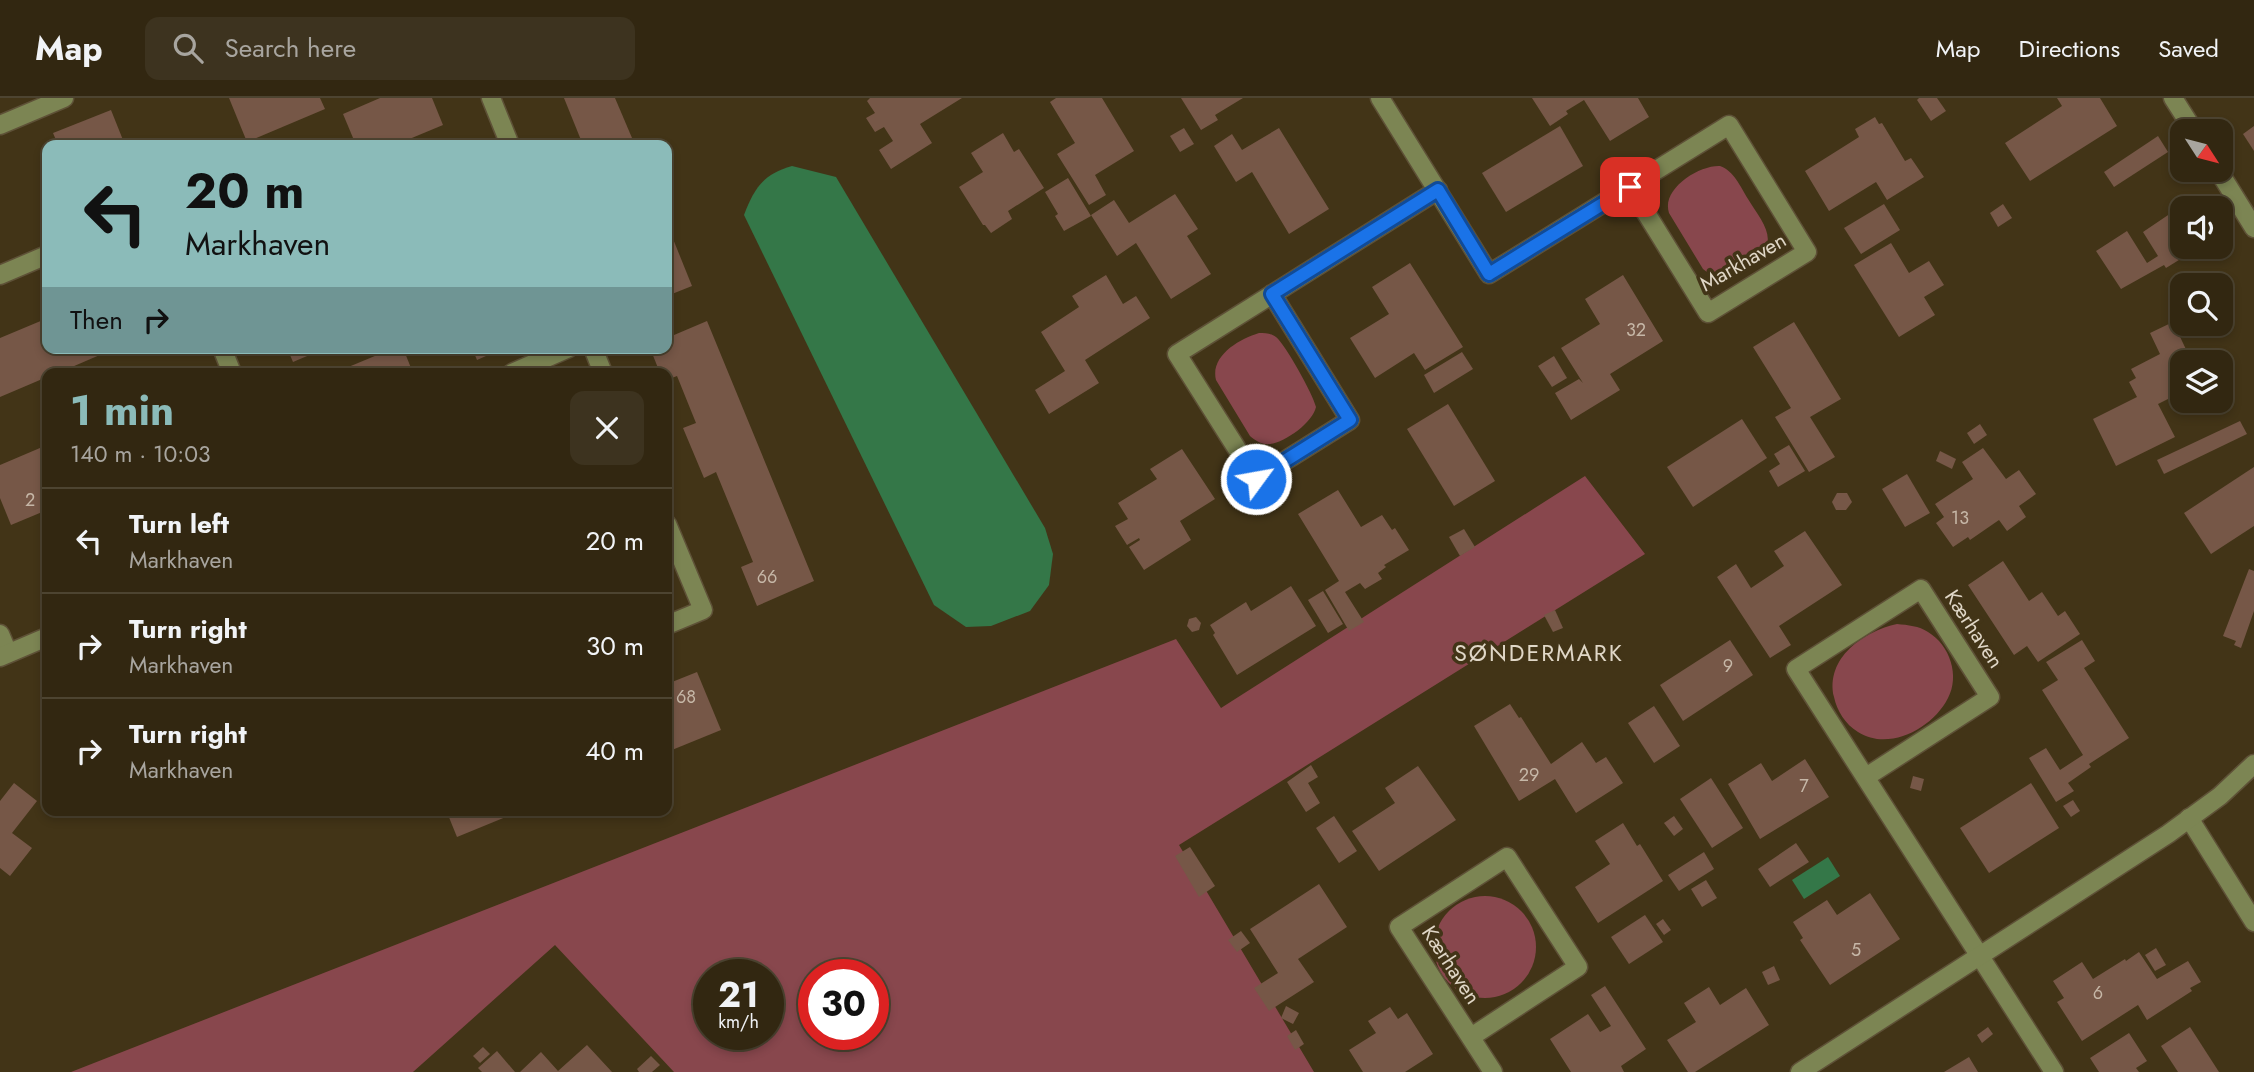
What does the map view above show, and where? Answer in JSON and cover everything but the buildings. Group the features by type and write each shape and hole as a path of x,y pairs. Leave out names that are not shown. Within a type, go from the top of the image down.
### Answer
{"street":[{"path":"0,125 64,98"},
{"path":"491,98 508,140"},
{"name":"Markhaven","path":"1380,98 1489,274 1729,125 1807,252 1708,313 1630,187"},
{"path":"2175,99 2187,119"},
{"path":"2225,182 2254,228"},
{"path":"1272,294 1350,420 1256,479 1177,354 1272,294 1438,190"},
{"path":"0,275 42,257"},
{"path":"523,368 555,354"},
{"path":"672,536 703,610 672,623"},
{"name":"Kærhaven","path":"1866,777 1990,697 1920,589 1796,669 2054,1072"},
{"path":"0,634 4,655 42,639"},
{"path":"1800,1072 2189,818 2220,796 2254,764"},
{"path":"2189,818 2254,922"},
{"name":"Kærhaven","path":"1471,1037 1578,967 1507,857 1399,927 1493,1072"}],"shaded area":[{"path":"792,166 836,177 1045,528 1053,554 1049,585 1030,611 991,626 966,627 934,605 744,215 761,184 774,173"},
{"path":"1720,166 1729,171 1739,184 1764,224 1768,240 1761,255 1722,278 1712,276 1703,269 1669,213 1668,204 1676,187 1684,180 1702,170"},
{"path":"1259,333 1272,335 1280,341 1316,407 1310,419 1298,430 1270,444 1259,442 1250,436 1216,380 1215,371 1217,363 1228,350"},
{"path":"1585,476 1645,554 1179,845 1314,1072 674,1072 555,945 413,1072 71,1072 1176,639 1221,708"},
{"path":"1897,624 1925,630 1942,645 1953,671 1951,689 1941,709 1921,727 1896,738 1870,738 1853,729 1839,712 1834,697 1835,670 1850,648 1860,640"},
{"path":"1828,857 1840,876 1804,899 1792,880"},
{"path":"1485,896 1505,900 1521,911 1532,927 1536,947 1532,967 1521,983 1505,994 1485,998 1465,994 1449,983 1438,967 1434,947 1438,927 1449,911 1465,900"}],"district":[{"name":"SØNDERMARK","path":"1539,653"}],"route":[{"path":"1256,479 1350,420 1272,294 1438,190 1489,274 1630,187"}]}
